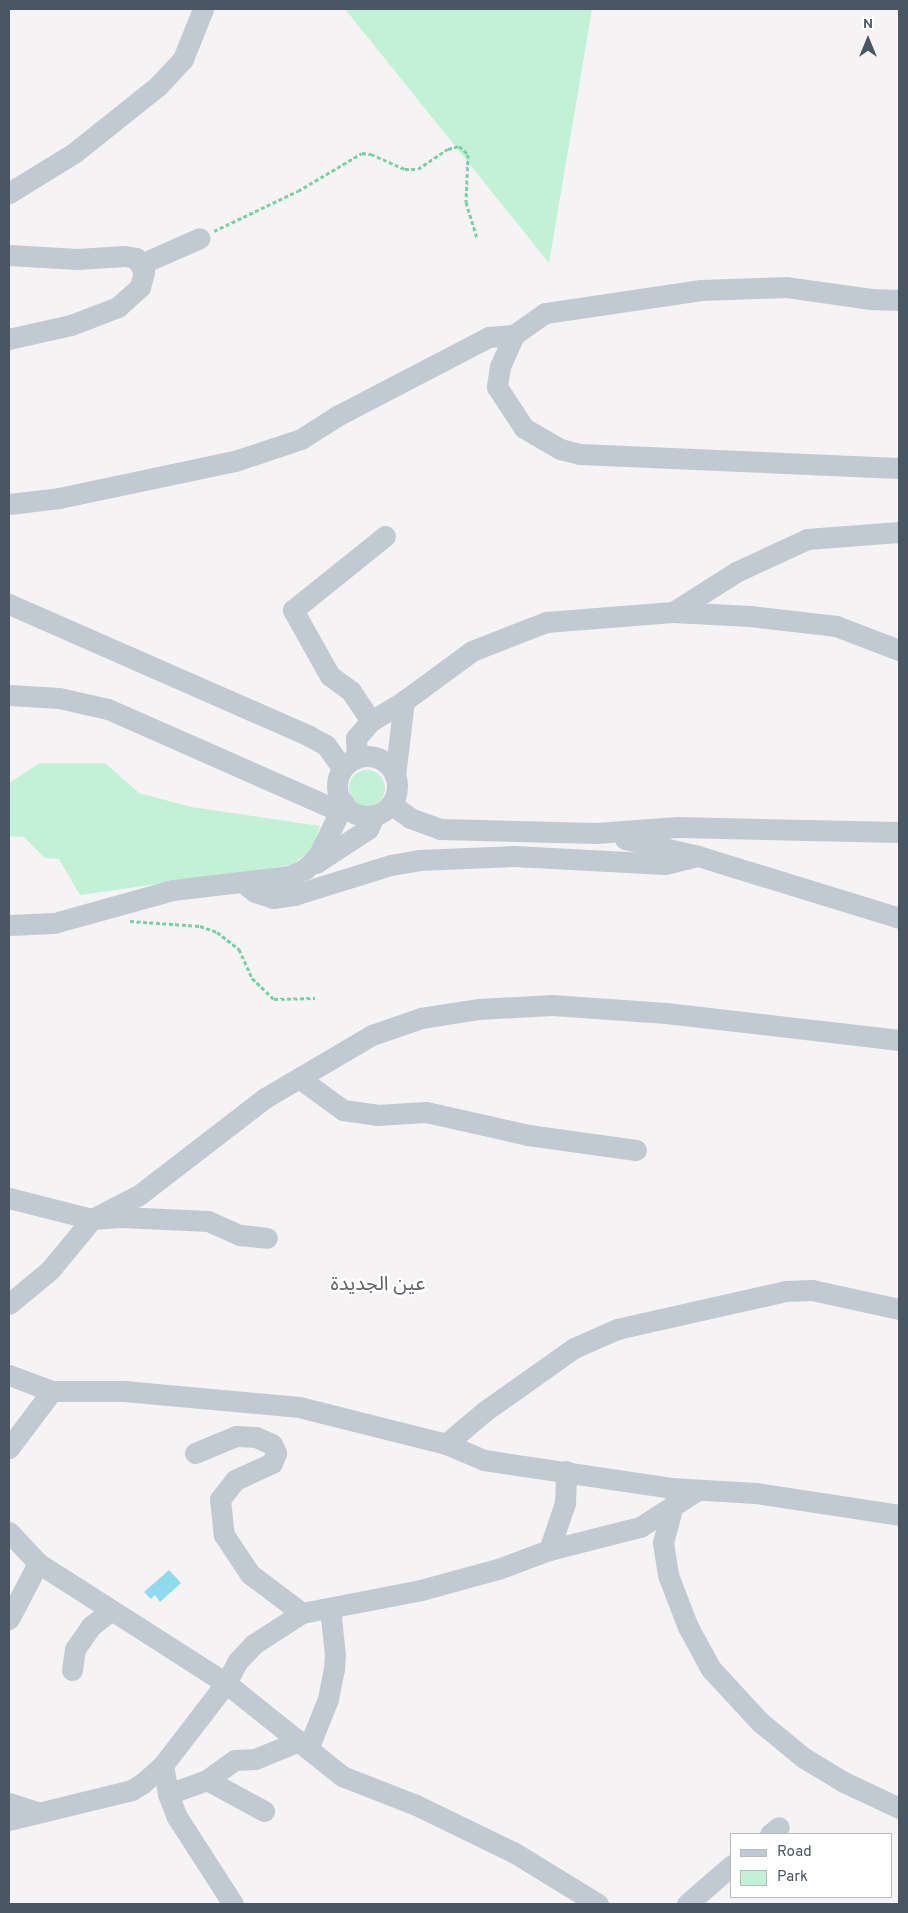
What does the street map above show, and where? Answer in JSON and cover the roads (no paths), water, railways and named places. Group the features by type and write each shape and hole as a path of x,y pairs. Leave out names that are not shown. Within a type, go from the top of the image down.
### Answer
{"street":[{"path":"9,193 74,153 158,86 183,59 203,9"},
{"path":"141,264 200,238"},
{"path":"9,255 77,259 124,256 136,258 141,264 143,280 140,287 118,307 71,325 9,340"},
{"path":"899,300 870,300 788,287 701,290 545,313 514,335 500,367 497,387 524,428 560,449 616,458 899,468"},
{"path":"9,504 59,498 245,458 301,439 337,416 489,336 514,335"},
{"path":"673,612 736,572 807,539 899,532"},
{"path":"371,721 351,691 330,676 293,610 385,536"},
{"path":"9,604 309,736 326,745 350,763"},
{"path":"305,869 318,856 341,807 336,790 350,763 356,738 371,721 404,701 472,650 546,622 673,612 807,621 862,634 899,650"},
{"path":"9,695 59,698 108,709 354,814 383,810 440,829 596,833 678,827 899,832"},
{"path":"9,925 54,923 174,890 245,884 290,876 305,869 368,829 396,794 395,776 404,701"},
{"path":"350,763 366,756 384,762 395,776"},
{"path":"596,833 654,844 698,856 899,918"},
{"path":"245,884 255,892 273,898 294,895 383,867 418,860 514,856 665,864 698,856"},
{"path":"9,1304 50,1270 92,1219 139,1195 235,1118 372,1035 421,1018 479,1009 552,1006 666,1012 899,1040"},
{"path":"299,1078 343,1110 377,1115 426,1112 528,1135 636,1150"},
{"path":"9,1198 92,1219 121,1217 208,1221 240,1235 267,1238"},
{"path":"446,1444 485,1411 574,1348 617,1329 785,1291 812,1290 899,1310"},
{"path":"9,1375 52,1391 124,1391 300,1407 446,1444 484,1460 696,1490 756,1493 899,1514"},
{"path":"9,1448 52,1391"},
{"path":"195,1454 219,1441 236,1436 256,1437 272,1444 276,1453 272,1463 234,1480 220,1499 224,1535 250,1574 302,1612"},
{"path":"549,1550 565,1503 566,1471"},
{"path":"9,1820 132,1790 163,1765 226,1683 237,1662 254,1644 302,1612 421,1590 498,1569 549,1550 640,1527 696,1490"},
{"path":"673,1505 663,1543 668,1575 688,1627 711,1670 760,1722 804,1758 844,1782 899,1808"},
{"path":"9,1532 38,1563 110,1611 226,1683 342,1776 416,1805 513,1852 598,1904"},
{"path":"9,1619 38,1563"},
{"path":"168,1794 208,1780 235,1760 256,1759 304,1745 328,1699 334,1670 335,1655 330,1608"},
{"path":"72,1670 75,1649 92,1626 110,1611"},
{"path":"163,1765 168,1794 177,1817 233,1904"},
{"path":"208,1780 264,1811"},
{"path":"9,1802 37,1812"},
{"path":"687,1904 730,1867"}],"water":[{"path":"169,1570 181,1583 160,1602 155,1595 151,1599 144,1592"}],"district":[{"name":"عين الجديدة","path":"378,1285"}]}
